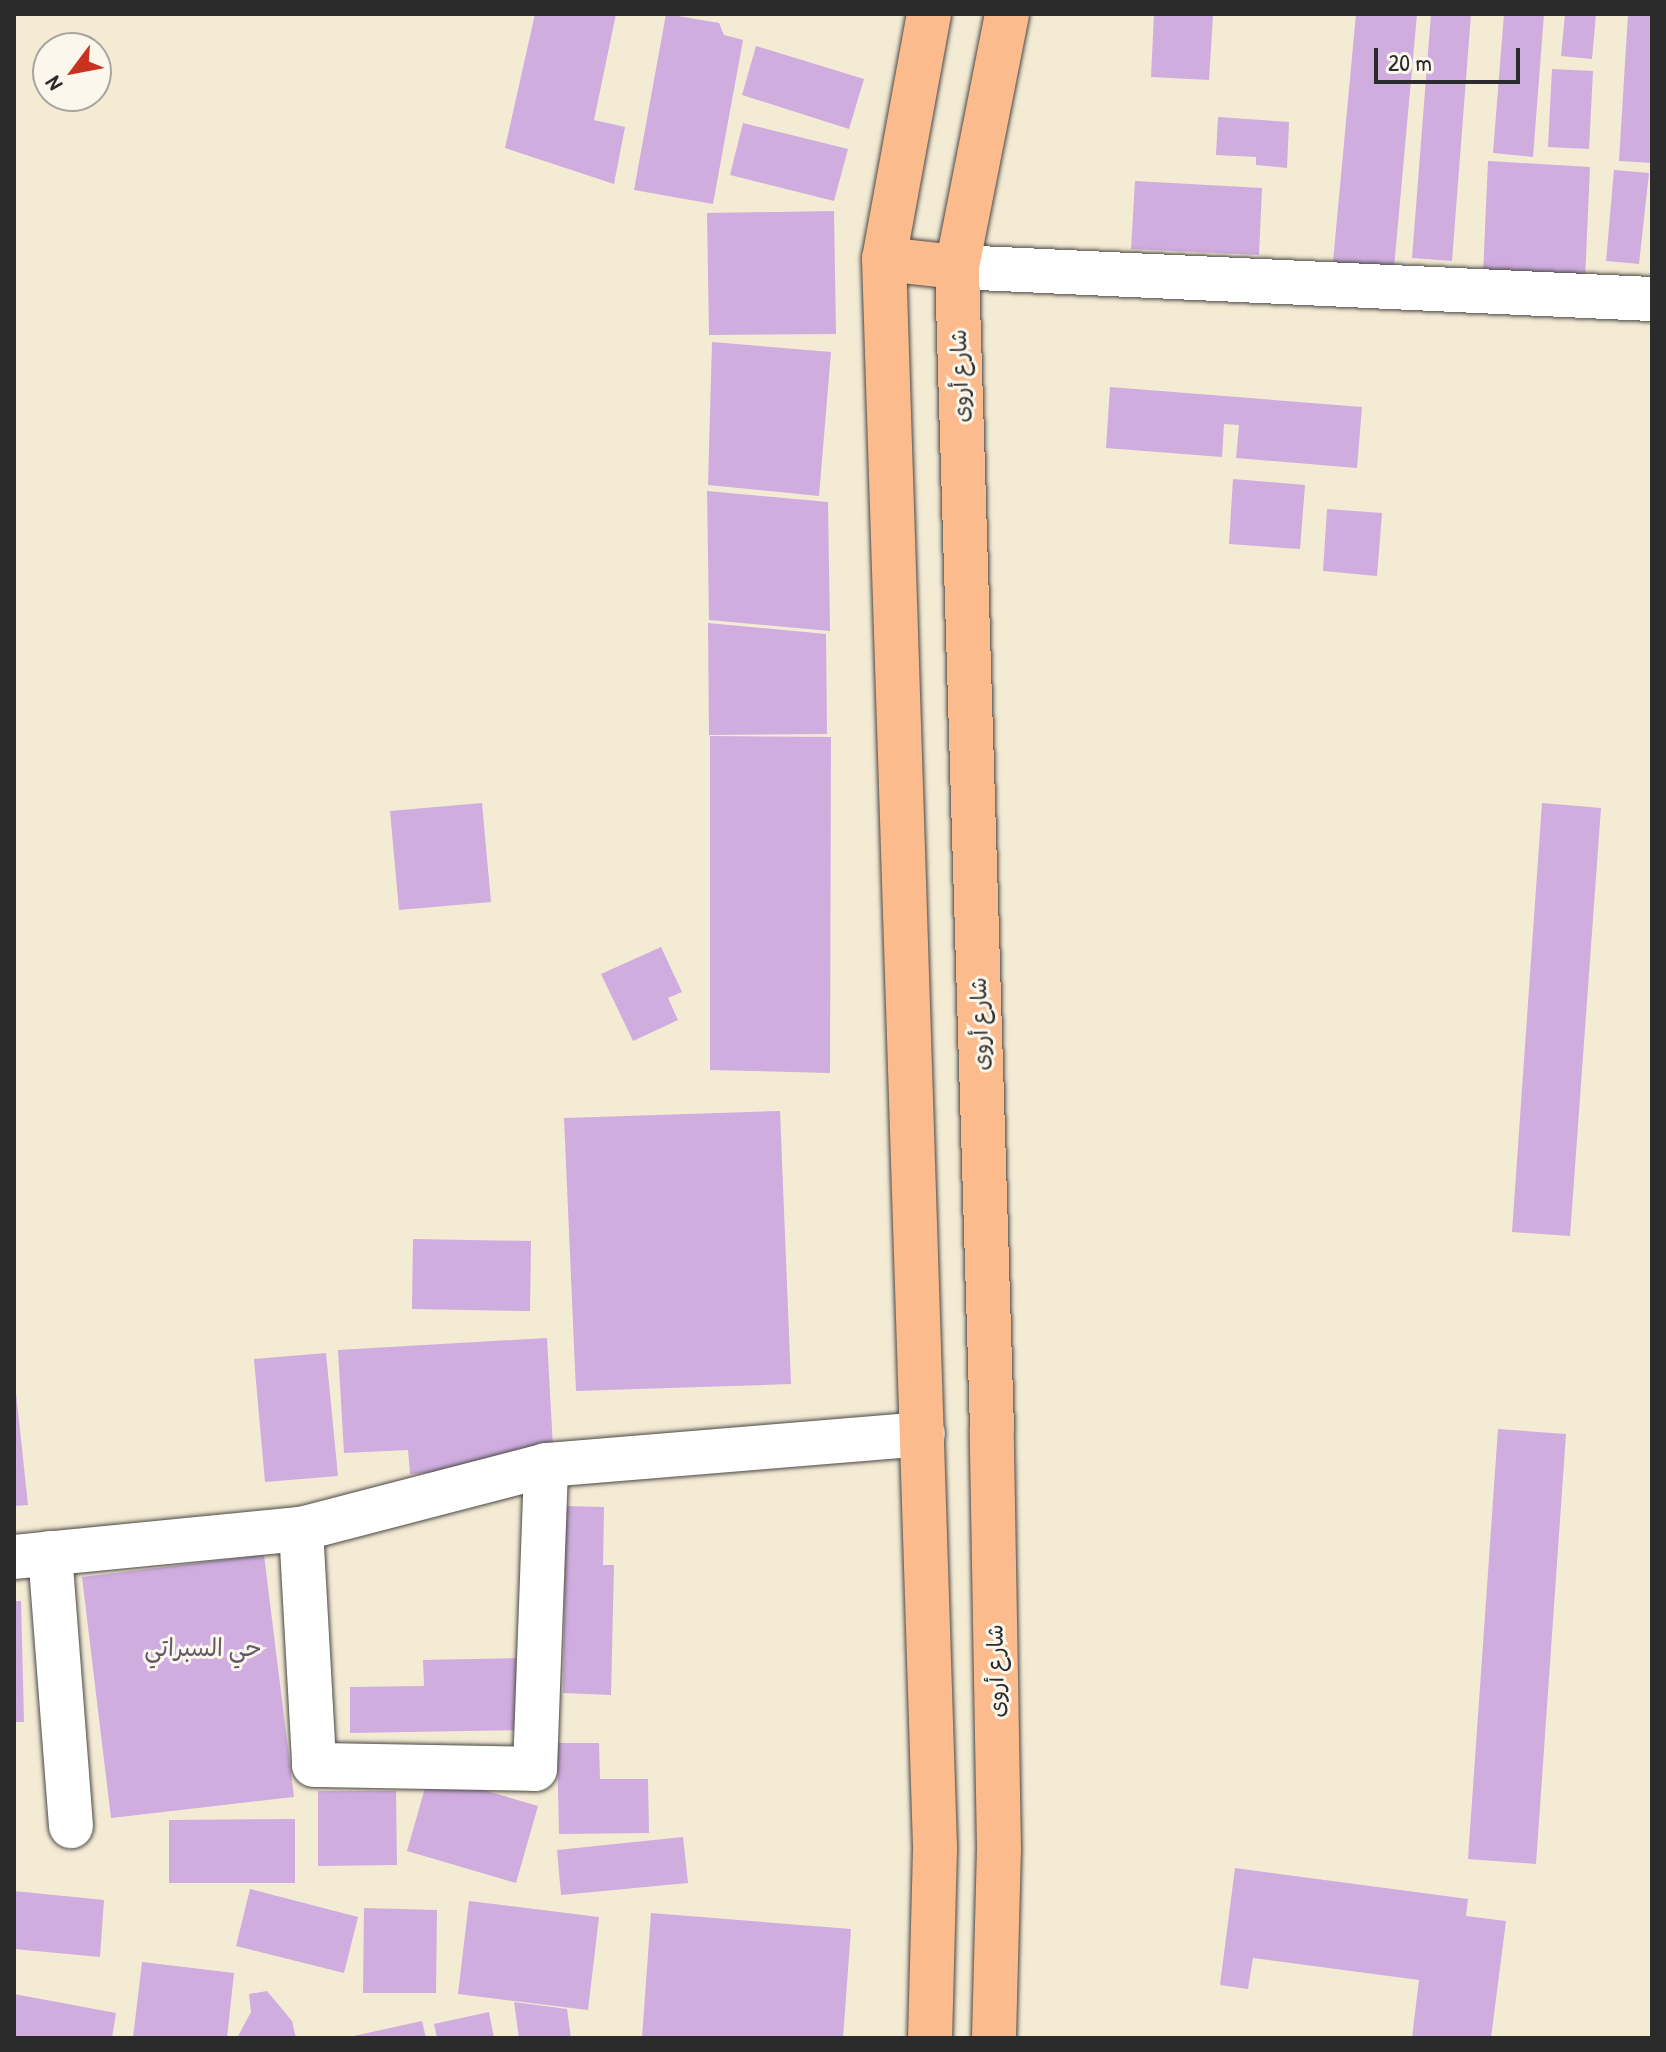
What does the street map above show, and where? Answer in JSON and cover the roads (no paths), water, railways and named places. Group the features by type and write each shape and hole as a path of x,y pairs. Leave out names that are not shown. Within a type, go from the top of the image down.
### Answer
{"main road":[{"path":"929,14 884,259 935,1849 930,2038"},
{"name":"شارع أروى","path":"994,2038 999,1850 992,1429 957,267 1007,14"},
{"path":"884,259 957,267"},
{"path":"923,1434 992,1429"}],"street":[{"path":"957,267 1652,299"},
{"path":"71,1826 32,1555 301,1529 546,1465 923,1434"},
{"path":"301,1529 314,1765 535,1769 546,1465"}],"district":[{"name":"حي السبراتي","path":"203,1648"}]}
